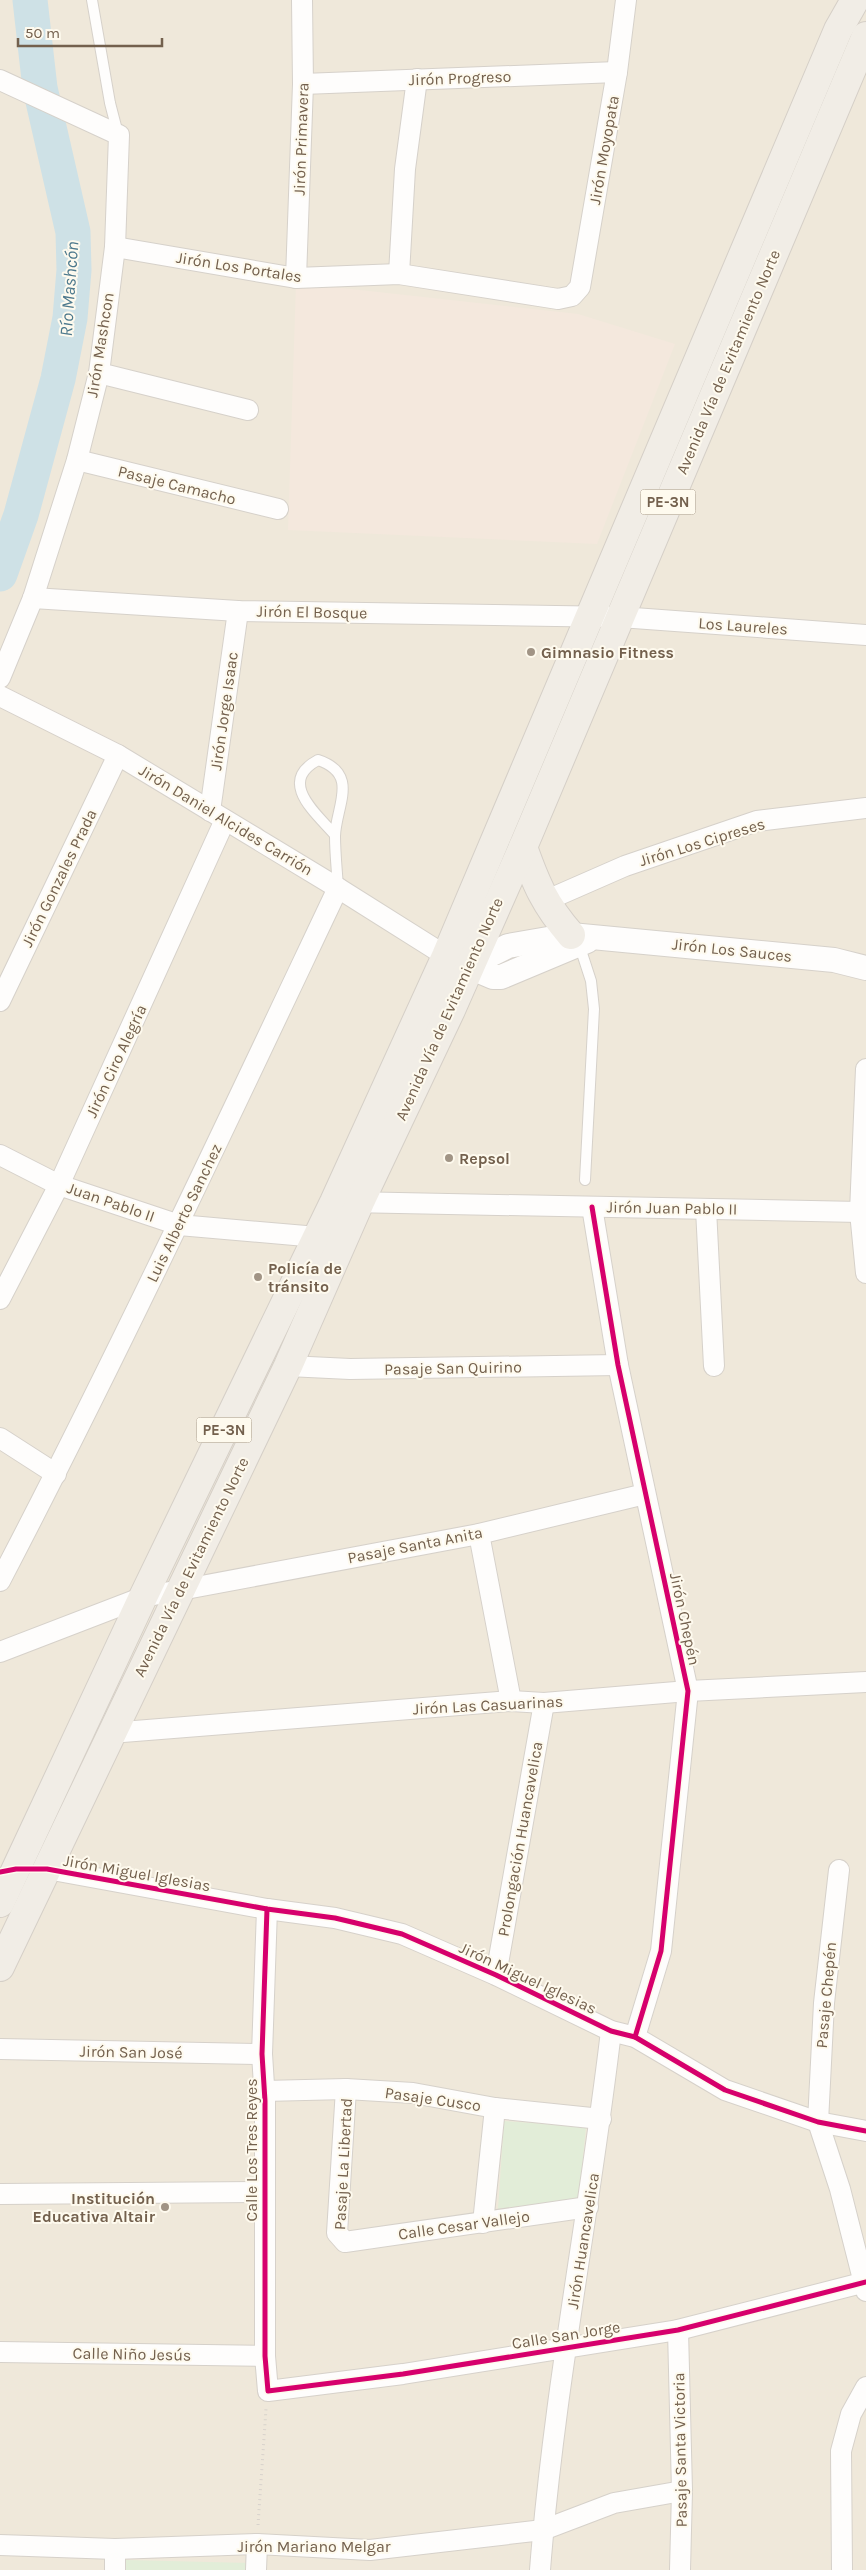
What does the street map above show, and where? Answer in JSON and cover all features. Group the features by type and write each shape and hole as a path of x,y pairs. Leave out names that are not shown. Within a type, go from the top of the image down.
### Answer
{"highway":[{"name":"Avenida Vía de Evitamiento Norte","path":"457,961 523,847 565,712 591,618 838,30 855,0"},
{"name":"Avenida Vía de Evitamiento Norte","path":"0,1967 110,1733 182,1588 288,1366 347,1202 451,1010 457,961 565,712 620,617 866,36"},
{"path":"523,847 538,890 545,901 582,938"},
{"name":"Avenida Vía de Evitamiento Norte","path":"0,1903 8,1870 143,1597 317,1237 347,1202"}],"street":[{"name":"Jirón Primavera","path":"296,278 304,84 302,0"},
{"name":"Jirón Moyopata","path":"572,296 580,287 617,72 626,0"},
{"name":"Jirón Progreso","path":"304,84 617,72"},
{"path":"0,80 94,126 119,135"},
{"path":"399,274 405,169 417,80"},
{"name":"Jirón Mashcon","path":"0,678 33,598 76,460 99,373 115,247 119,135"},
{"name":"Jirón Los Portales","path":"115,247 296,278 399,274 558,299 572,296"},
{"path":"99,373 248,410"},
{"name":"Pasaje Camacho","path":"76,460 278,509"},
{"name":"Jirón El Bosque","path":"33,598 238,611 620,617"},
{"name":"Jirón Jorge Isaac","path":"218,815 238,611"},
{"name":"Los Laureles","path":"620,617 866,635"},
{"name":"Jirón Daniel Alcides Carrión","path":"0,696 118,756 457,961"},
{"name":"Jirón Gonzales Prada","path":"0,1001 118,756"},
{"name":"Jirón Los Cipreses","path":"545,901 625,866 757,822 866,808"},
{"name":"Jirón Ciro Alegría","path":"0,1299 59,1185 218,815"},
{"name":"Luis Alberto Sanchez","path":"0,1581 56,1474 179,1226 338,888"},
{"name":"Jirón Los Sauces","path":"457,961 493,977 501,977 582,938 834,960 866,968"},
{"path":"865,1078 860,1212 866,1273"},
{"name":"Juan Pablo II","path":"0,1155 59,1185 179,1226 317,1237"},
{"name":"Jirón Juan Pablo II","path":"347,1202 860,1212"},
{"name":"Jirón Chepén","path":"592,1207 618,1365 688,1691 661,1951 635,2038"},
{"path":"706,1209 714,1366"},
{"name":"Pasaje San Quirino","path":"288,1366 350,1369 618,1365"},
{"path":"0,1438 56,1474"},
{"name":"Pasaje Santa Anita","path":"0,1652 143,1597 182,1588 479,1534 645,1494"},
{"path":"479,1534 511,1701"},
{"name":"Jirón Las Casuarinas","path":"110,1733 511,1701 544,1703 688,1691 866,1682"},
{"name":"Prolongación Huancavelica","path":"496,1975 544,1703"},
{"path":"8,1870 47,1869"},
{"name":"Jirón Miguel Iglesias","path":"47,1869 267,1909 335,1918 402,1934 496,1975 611,2031 635,2038 725,2090 818,2122 866,2131"},
{"name":"Pasaje Chepén","path":"818,2122 824,2003 839,1870"},
{"name":"Calle Los Tres Reyes","path":"267,1909 262,2054 264,2091 265,2356 268,2391"},
{"name":"Jirón Huancavelica","path":"540,2570 543,2530 567,2348 601,2120 611,2031"},
{"name":"Jirón San José","path":"0,2049 262,2054"},
{"name":"Pasaje Cusco","path":"264,2091 346,2089 413,2093 495,2108 601,2120"},
{"name":"Pasaje La Libertad","path":"340,2239 337,2233 346,2089"},
{"path":"483,2223 495,2108"},
{"path":"818,2122 840,2189 865,2285"},
{"path":"0,2194 264,2192"},
{"name":"Calle Cesar Vallejo","path":"340,2239 345,2242 588,2207"},
{"name":"Calle San Jorge","path":"268,2391 403,2374 678,2330 865,2285"},
{"name":"Pasaje Santa Victoria","path":"678,2330 682,2491 680,2570"},
{"name":"Calle Niño Jesús","path":"0,2352 265,2356"},
{"path":"842,2570 841,2451 851,2414 866,2386"},
{"name":"Jirón Mariano Melgar","path":"0,2545 115,2549 257,2544 370,2550 543,2530 614,2503 682,2491"},
{"path":"256,2570 257,2544"},
{"path":"115,2549 116,2570"}],"lane":[{"name":"Jirón Mashcon","path":"92,0 110,103 119,135"},
{"name":"Luis Alberto Sanchez","path":"335,835 305,800 299,788 301,776 306,766 318,760 333,766 342,777 342,803 335,835 338,888"},
{"path":"582,938 591,981 594,1009 585,1180"}],"path":[{"path":"257,2544 268,2391"}],"shaded area":[{"path":"0,0 866,0 866,2570 0,2570"},
{"path":"296,283 578,314 675,344 597,544 288,530"}],"green space":[{"path":"504,2121 586,2127 579,2199 498,2209"},
{"path":"125,2560 251,2563 251,2570 125,2570"}],"waterway":[{"name":"Río Mashcón","path":"0,574 21,515 58,379 70,318 74,270 73,232 40,88 30,0"}],"cycle path":[{"path":"592,1207 618,1365 688,1691 661,1951 635,2037"},
{"path":"0,1872 16,1869 47,1869 267,1909 335,1918 402,1934 496,1975 611,2031 635,2037 725,2090 818,2122 866,2131"},
{"path":"267,1909 262,2054 265,2101 265,2356 268,2391 403,2374 678,2330 866,2282"}],"place":[{"name":"Gimnasio Fitness","path":"531,652"},
{"name":"Repsol","path":"449,1158"},
{"name":"Policía de tránsito","path":"258,1277"},
{"name":"Institución Educativa Altair","path":"165,2207"}]}
